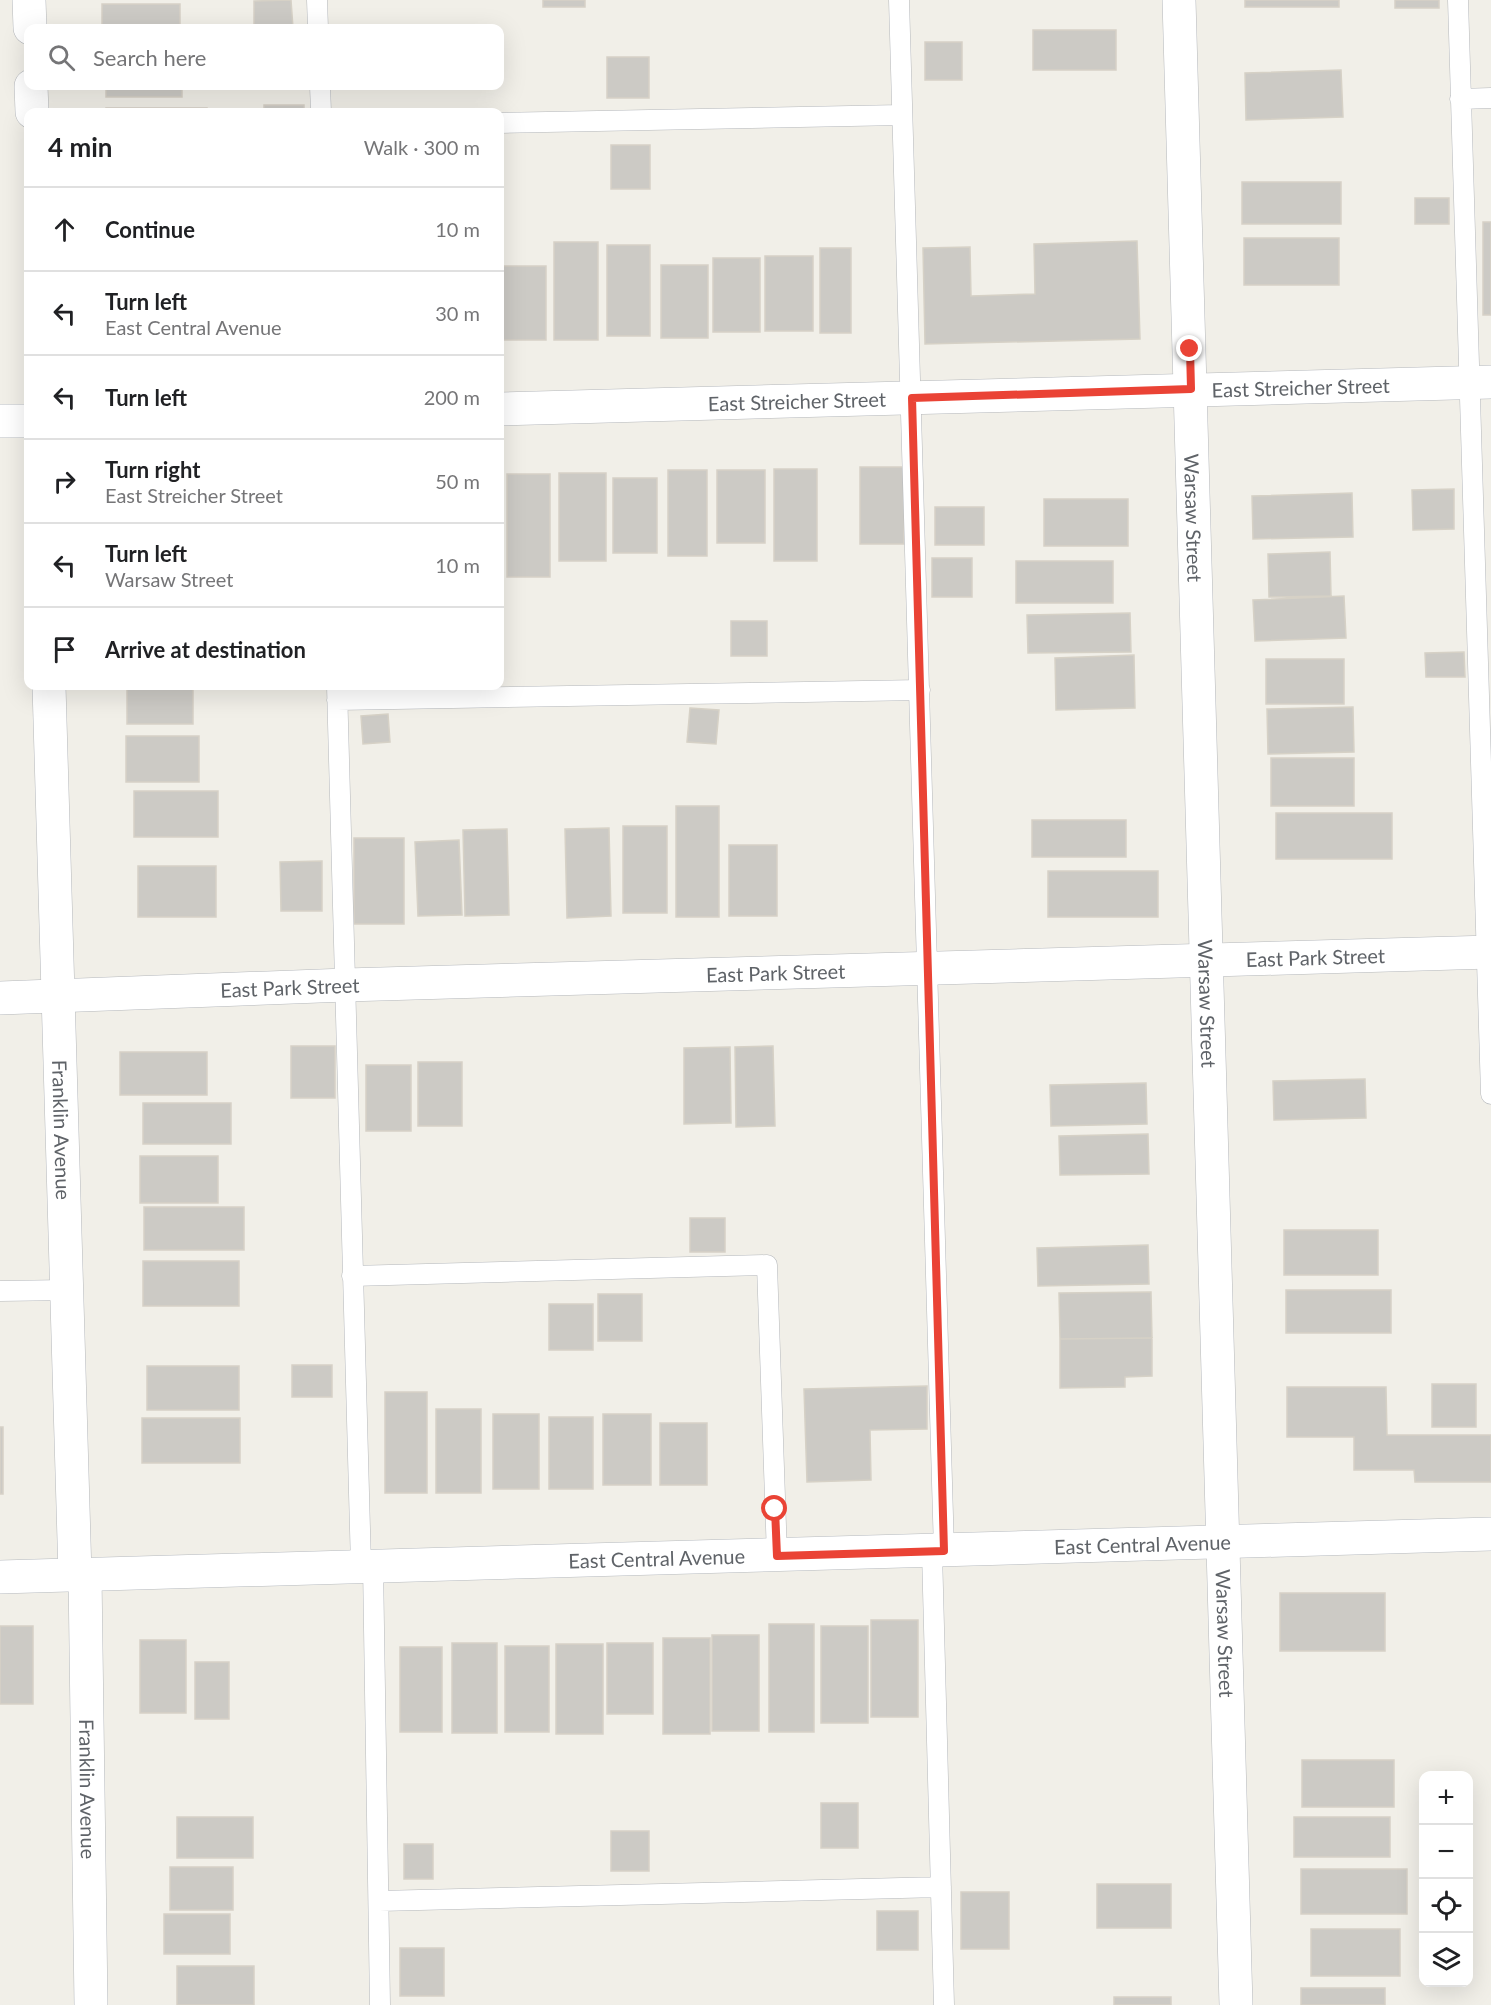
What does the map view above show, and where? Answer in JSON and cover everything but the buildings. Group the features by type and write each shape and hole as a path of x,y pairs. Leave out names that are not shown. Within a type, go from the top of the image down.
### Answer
{"street":[{"path":"29,0 30,24"},
{"name":"Warsaw Street","path":"1179,0 1236,2005"},
{"path":"31,90 32,108"},
{"name":"East Streicher Street","path":"504,409 1479,382"},
{"path":"0,422 24,422"},
{"name":"Franklin Avenue","path":"49,690 67,1290 80,1575 91,2005"},
{"name":"East Park Street","path":"0,998 346,985 1489,953"},
{"name":"East Central Avenue","path":"0,1577 1491,1534"}],"lane":[{"path":"317,0 318,24"},
{"path":"899,0 927,968 944,2005"},
{"path":"1458,0 1460,99 1479,382 1491,1094"},
{"path":"320,90 321,108"},
{"path":"1460,99 1491,98"},
{"path":"504,123 901,115"},
{"path":"380,2005 379,1901 367,1565 352,1275 337,693 920,690"},
{"path":"352,1275 767,1264 777,1556"},
{"path":"0,1292 67,1290"},
{"path":"379,1901 941,1887"}],"route":[{"path":"775,1509 777,1556 944,1551 912,398 1191,389 1190,349"}]}
